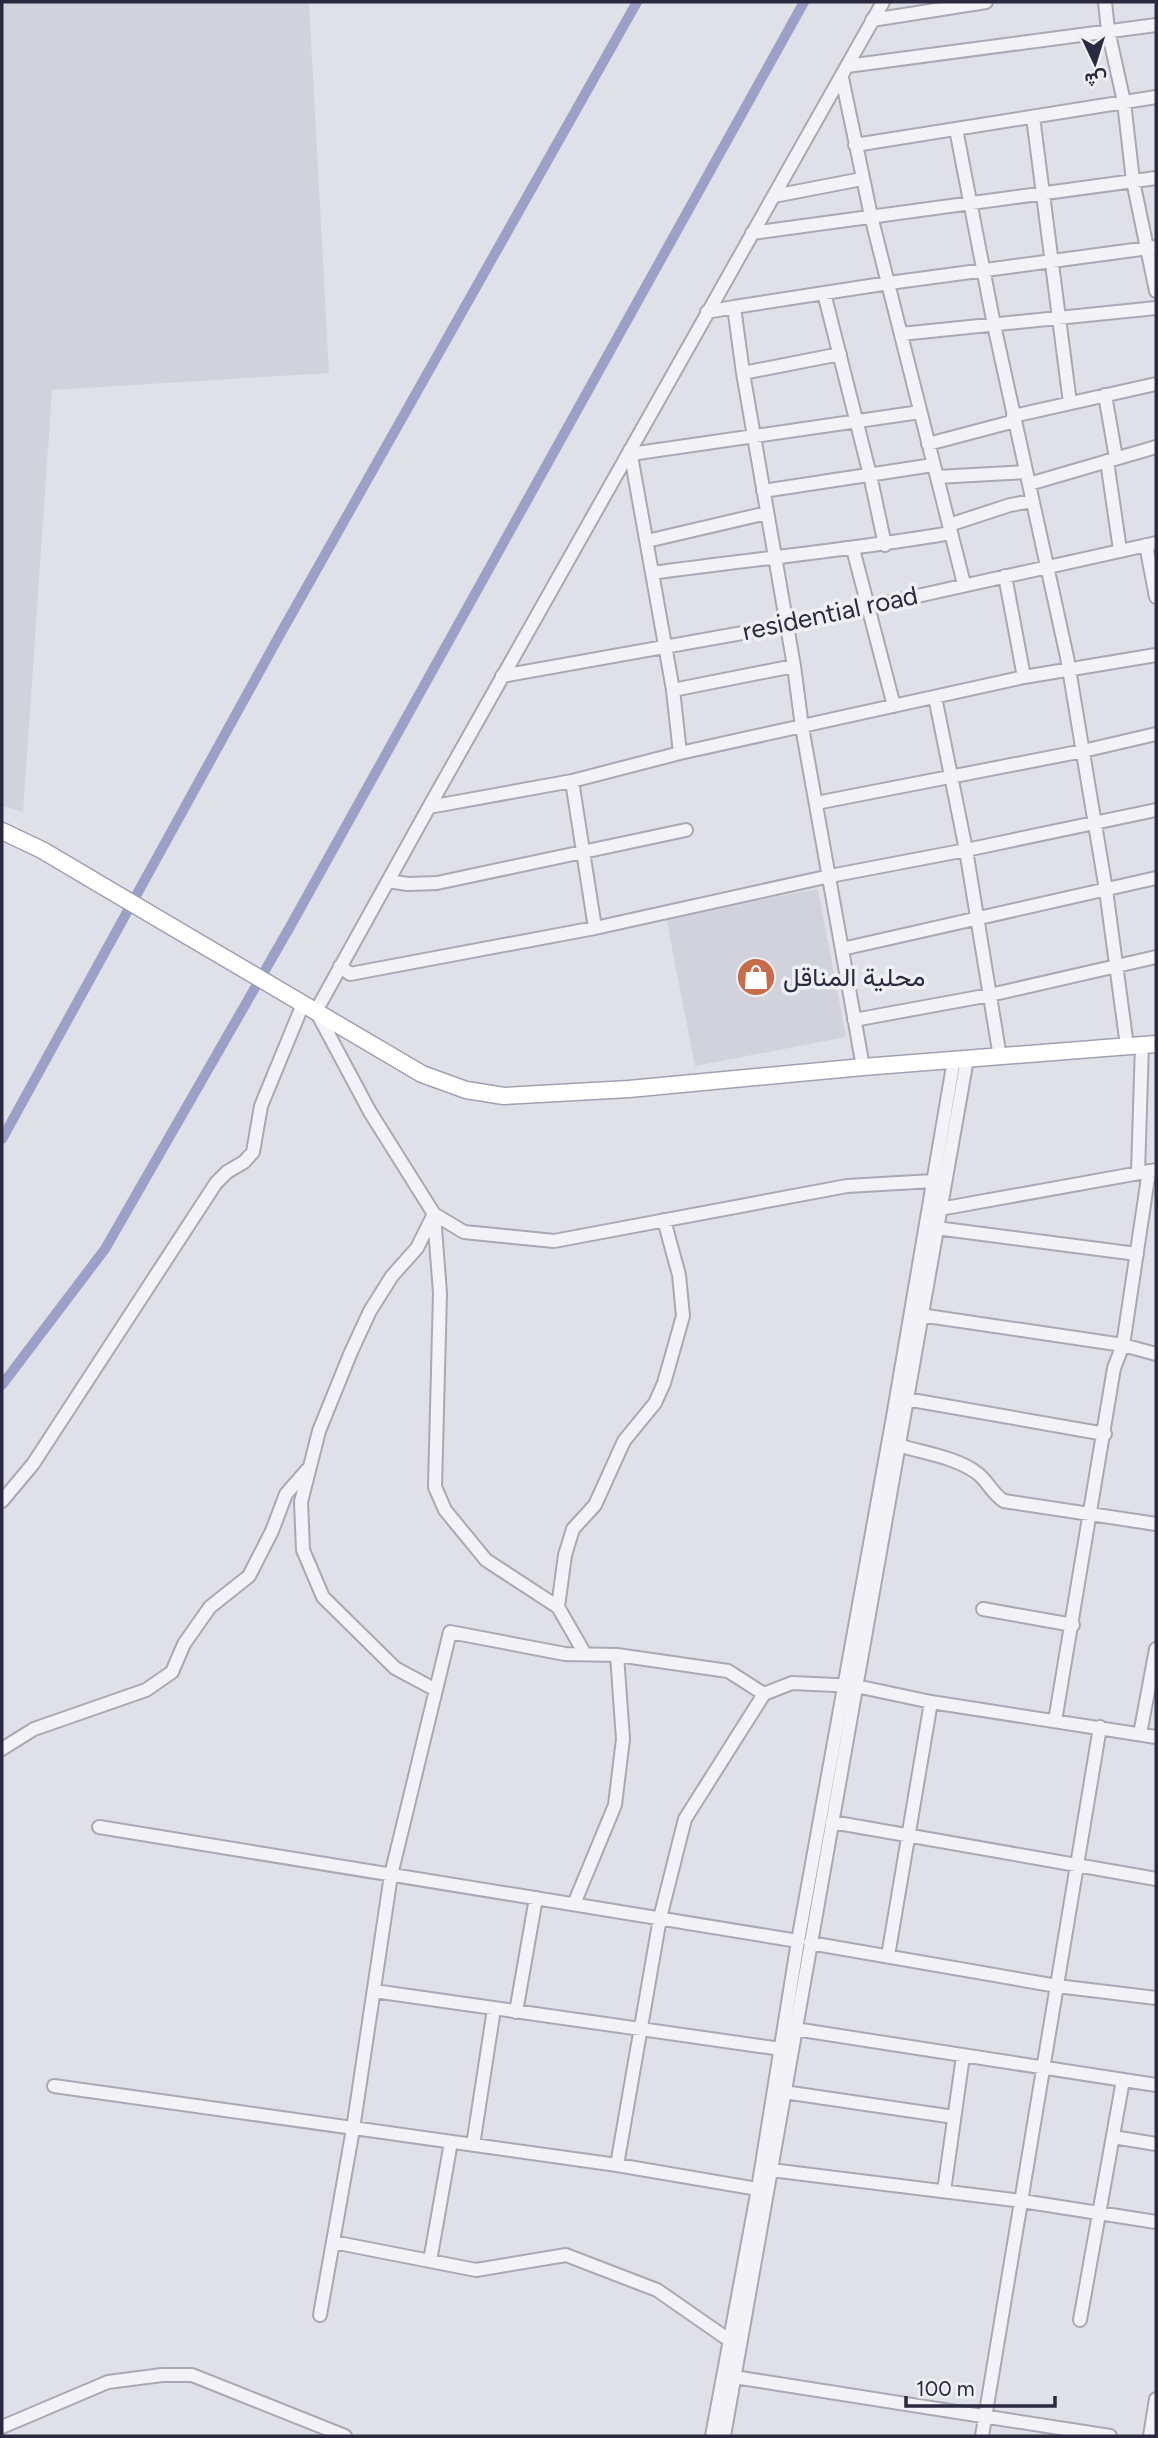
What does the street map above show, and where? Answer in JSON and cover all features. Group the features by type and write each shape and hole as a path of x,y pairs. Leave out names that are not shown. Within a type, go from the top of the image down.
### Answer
{"main road":[{"path":"2,831 42,850 422,1074 467,1090 504,1096 629,1089 1142,1045"}],"street":[{"path":"2,1500 33,1464 216,1183 253,1152 261,1106 310,1007 340,966 883,2"},
{"path":"872,20 986,2"},
{"path":"1105,2 1108,30 1124,102 1133,181 1151,248 1156,291"},
{"path":"844,73 1108,30 1156,25"},
{"path":"844,73 862,179 964,584"},
{"path":"855,145 1156,97"},
{"path":"1033,117 1070,403"},
{"path":"956,129 982,271 1069,669 1117,967 1142,1045 1148,1172 1123,1345 1114,1368 1055,1721"},
{"path":"752,233 1156,178"},
{"path":"774,196 862,179"},
{"path":"707,312 889,283 1151,248"},
{"path":"824,293 885,545"},
{"path":"734,307 802,727 863,1067"},
{"path":"901,334 1156,308"},
{"path":"743,373 840,355"},
{"path":"928,444 1070,403 1156,384"},
{"path":"1105,395 1120,550"},
{"path":"631,452 919,412"},
{"path":"763,491 870,475 935,471 1027,478 1112,460 1156,447"},
{"path":"631,452 666,646 680,753"},
{"path":"652,572 885,545 950,529 1010,505 1032,501"},
{"path":"647,541 767,513"},
{"path":"1151,544 1156,597"},
{"name":"residential road","path":"502,677 787,625 1151,544"},
{"path":"853,549 894,706"},
{"path":"1005,576 1024,677"},
{"path":"429,807 572,780 680,753 1024,677 1156,655"},
{"path":"673,690 794,666"},
{"path":"935,696 966,850 1000,1057"},
{"path":"816,803 1083,751 1156,734"},
{"path":"572,780 595,928"},
{"path":"340,966 350,974 595,928 830,876 1156,810"},
{"path":"388,881 408,884 437,883 686,830"},
{"path":"842,949 1156,878"},
{"path":"854,1020 990,995 1156,957"},
{"path":"310,1007 370,1112 434,1214 464,1232 554,1241 846,1186 933,1181"},
{"path":"712,2436 729,2340 763,2190 771,2169 795,2029 804,1942 850,1686 933,1181 960,1060"},
{"path":"724,2436 763,2190 780,2049 832,1822 850,1686 898,1445 940,1209 960,1060"},
{"path":"940,1209 1148,1172"},
{"path":"434,1214 417,1248 392,1276 370,1311 334,1389 307,1469 301,1502 303,1550 323,1597 395,1668 436,1690"},
{"path":"434,1214 439,1293 435,1487 445,1510 486,1560 558,1607 585,1654"},
{"path":"558,1607 565,1555 573,1529 594,1505 624,1441 655,1403 683,1317 679,1275 664,1220"},
{"path":"936,1228 1137,1254"},
{"path":"920,1315 1123,1345 1156,1354"},
{"path":"906,1399 1105,1434"},
{"path":"898,1445 971,1469 1004,1501 1156,1524"},
{"path":"2,1749 34,1730 146,1690 172,1672 184,1644 210,1607 248,1576 272,1531 286,1494 307,1469"},
{"path":"983,1609 1073,1625"},
{"path":"320,2315 353,2129 391,1875 450,1632 565,1654 617,1656 728,1671 764,1694"},
{"path":"1140,1734 1156,1649"},
{"path":"574,1904 615,1805 623,1739 617,1656"},
{"path":"617,2165 660,1918 685,1819 764,1694 792,1683 850,1686 931,1702 1156,1737"},
{"path":"888,1956 931,1702"},
{"path":"982,2436 1100,1727"},
{"path":"832,1822 1156,1879"},
{"path":"99,1827 1057,1986 1156,1998"},
{"path":"516,2012 536,1898"},
{"path":"374,1991 780,2049"},
{"path":"473,2145 494,2009"},
{"path":"795,2029 1156,2085"},
{"path":"944,2191 962,2056"},
{"path":"1080,2320 1123,2080"},
{"path":"54,2086 617,2165 763,2190"},
{"path":"784,2092 954,2117"},
{"path":"1113,2137 1156,2144"},
{"path":"430,2261 451,2142"},
{"path":"771,2169 1021,2201 1156,2222"},
{"path":"333,2242 476,2270 566,2255 657,2290 729,2340"},
{"path":"2,2427 108,2382 162,2375 192,2375 345,2436"},
{"path":"734,2377 1110,2436"},
{"path":"1150,2436 1156,2399"}],"shaded area":[{"path":"2,2 309,2 329,373 52,390 23,812 2,806"},
{"name":"محلية المناقل","path":"818,889 846,1037 695,1066 666,917"}],"waterway":[{"path":"2,1139 278,638 637,2"},
{"path":"2,1385 105,1249 291,925 804,2"}],"place":[{"name":"محلية المناقل","path":"756,977"}]}
